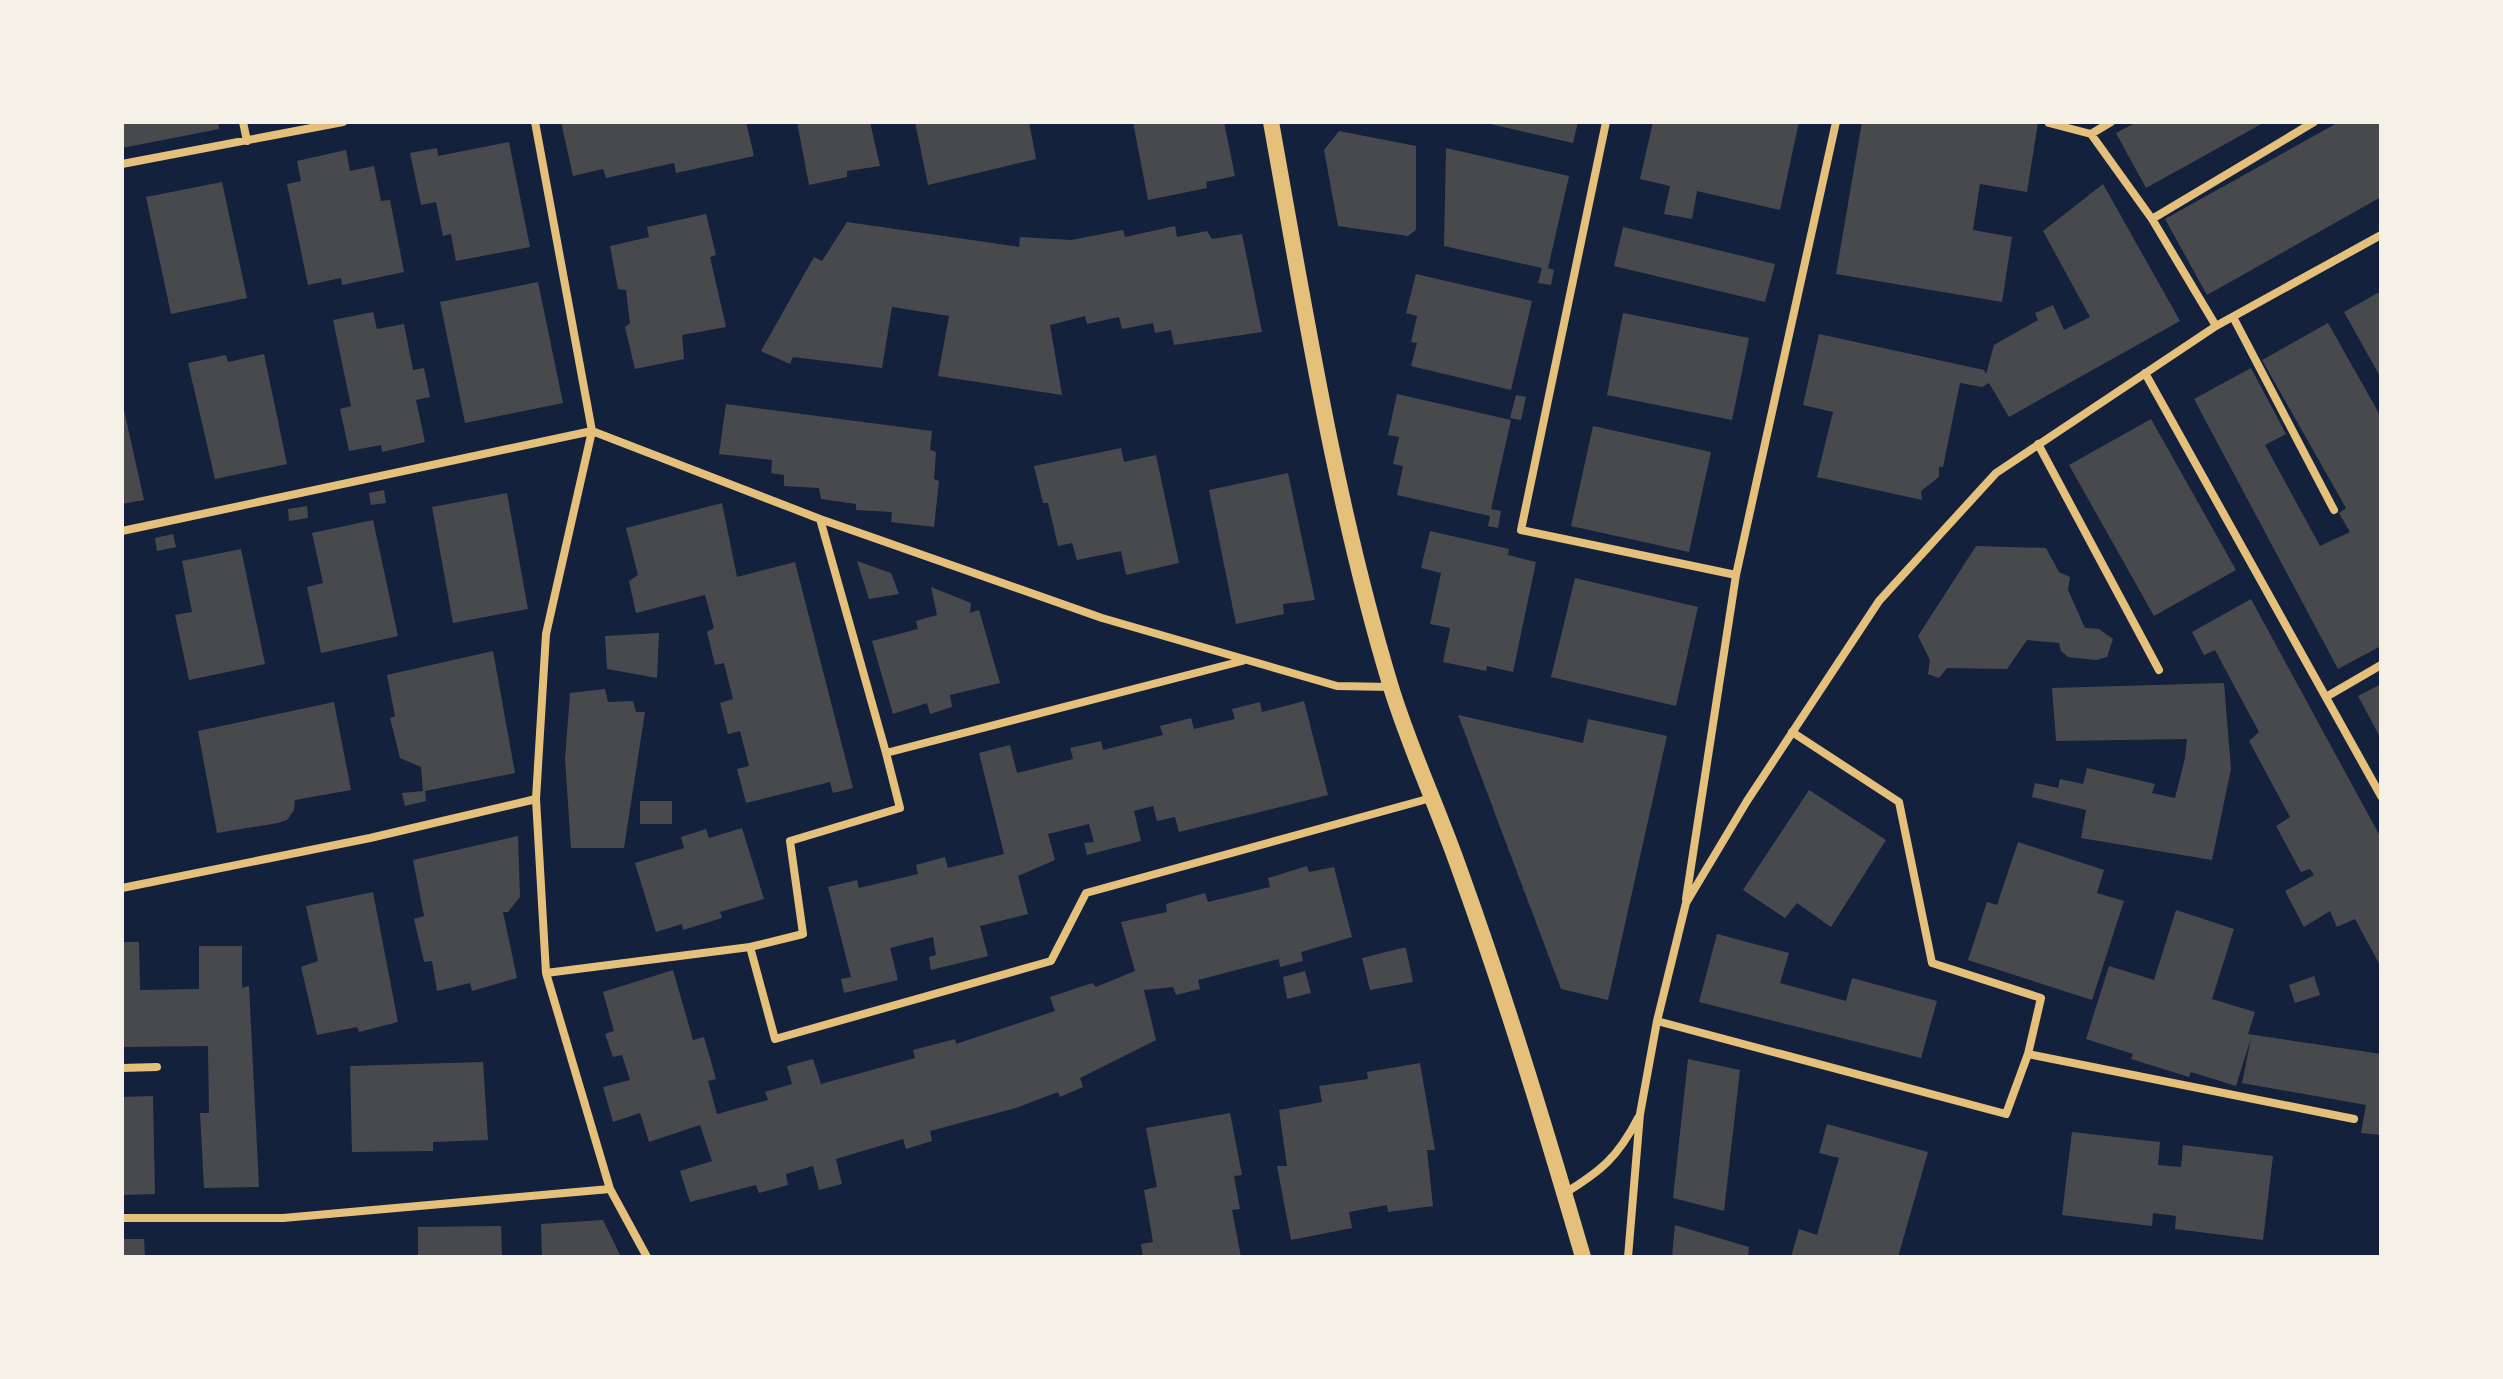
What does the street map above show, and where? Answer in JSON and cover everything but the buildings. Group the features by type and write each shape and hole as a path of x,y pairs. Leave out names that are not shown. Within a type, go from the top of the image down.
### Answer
{"main road":[{"path":"1271,122 1313,353 1368,605 1391,687 1531,1075 1583,1257"},
{"path":"1565,1193 1570,1257"}],"street":[{"path":"243,122 247,141"},
{"path":"122,164 343,122"},
{"path":"535,122 592,431 546,634 536,799 546,973 610,1189 647,1257"},
{"path":"1606,122 1521,530 1736,575"},
{"path":"1628,1257 1640,1114 1657,1021 1686,903 1736,575 1836,122"},
{"path":"2091,134 2111,122"},
{"path":"2152,219 2314,122"},
{"path":"2049,123 2091,134 2152,219 2216,326"},
{"path":"1686,903 1792,732 1879,601 1996,473 2216,326 2381,235"},
{"path":"2233,317 2334,510"},
{"path":"2145,373 2381,796"},
{"path":"122,531 592,431 820,519 1102,618 1337,686 1391,687"},
{"path":"2038,444 2159,670"},
{"path":"546,973 750,947 803,934 790,841 900,808 820,519"},
{"path":"886,753 1244,660"},
{"path":"2326,697 2381,665"},
{"path":"1657,1021 2006,1114 2028,1054 2041,998 1932,963 1899,802 1792,732"},
{"path":"750,947 775,1039 1051,961 1086,893 1432,798"},
{"path":"122,888 370,838 536,799"},
{"path":"2028,1054 2354,1119"},
{"path":"122,1068 157,1067"},
{"path":"1565,1193 1604,1169 1625,1144 1640,1114"},
{"path":"122,1218 283,1218 610,1189"}]}
